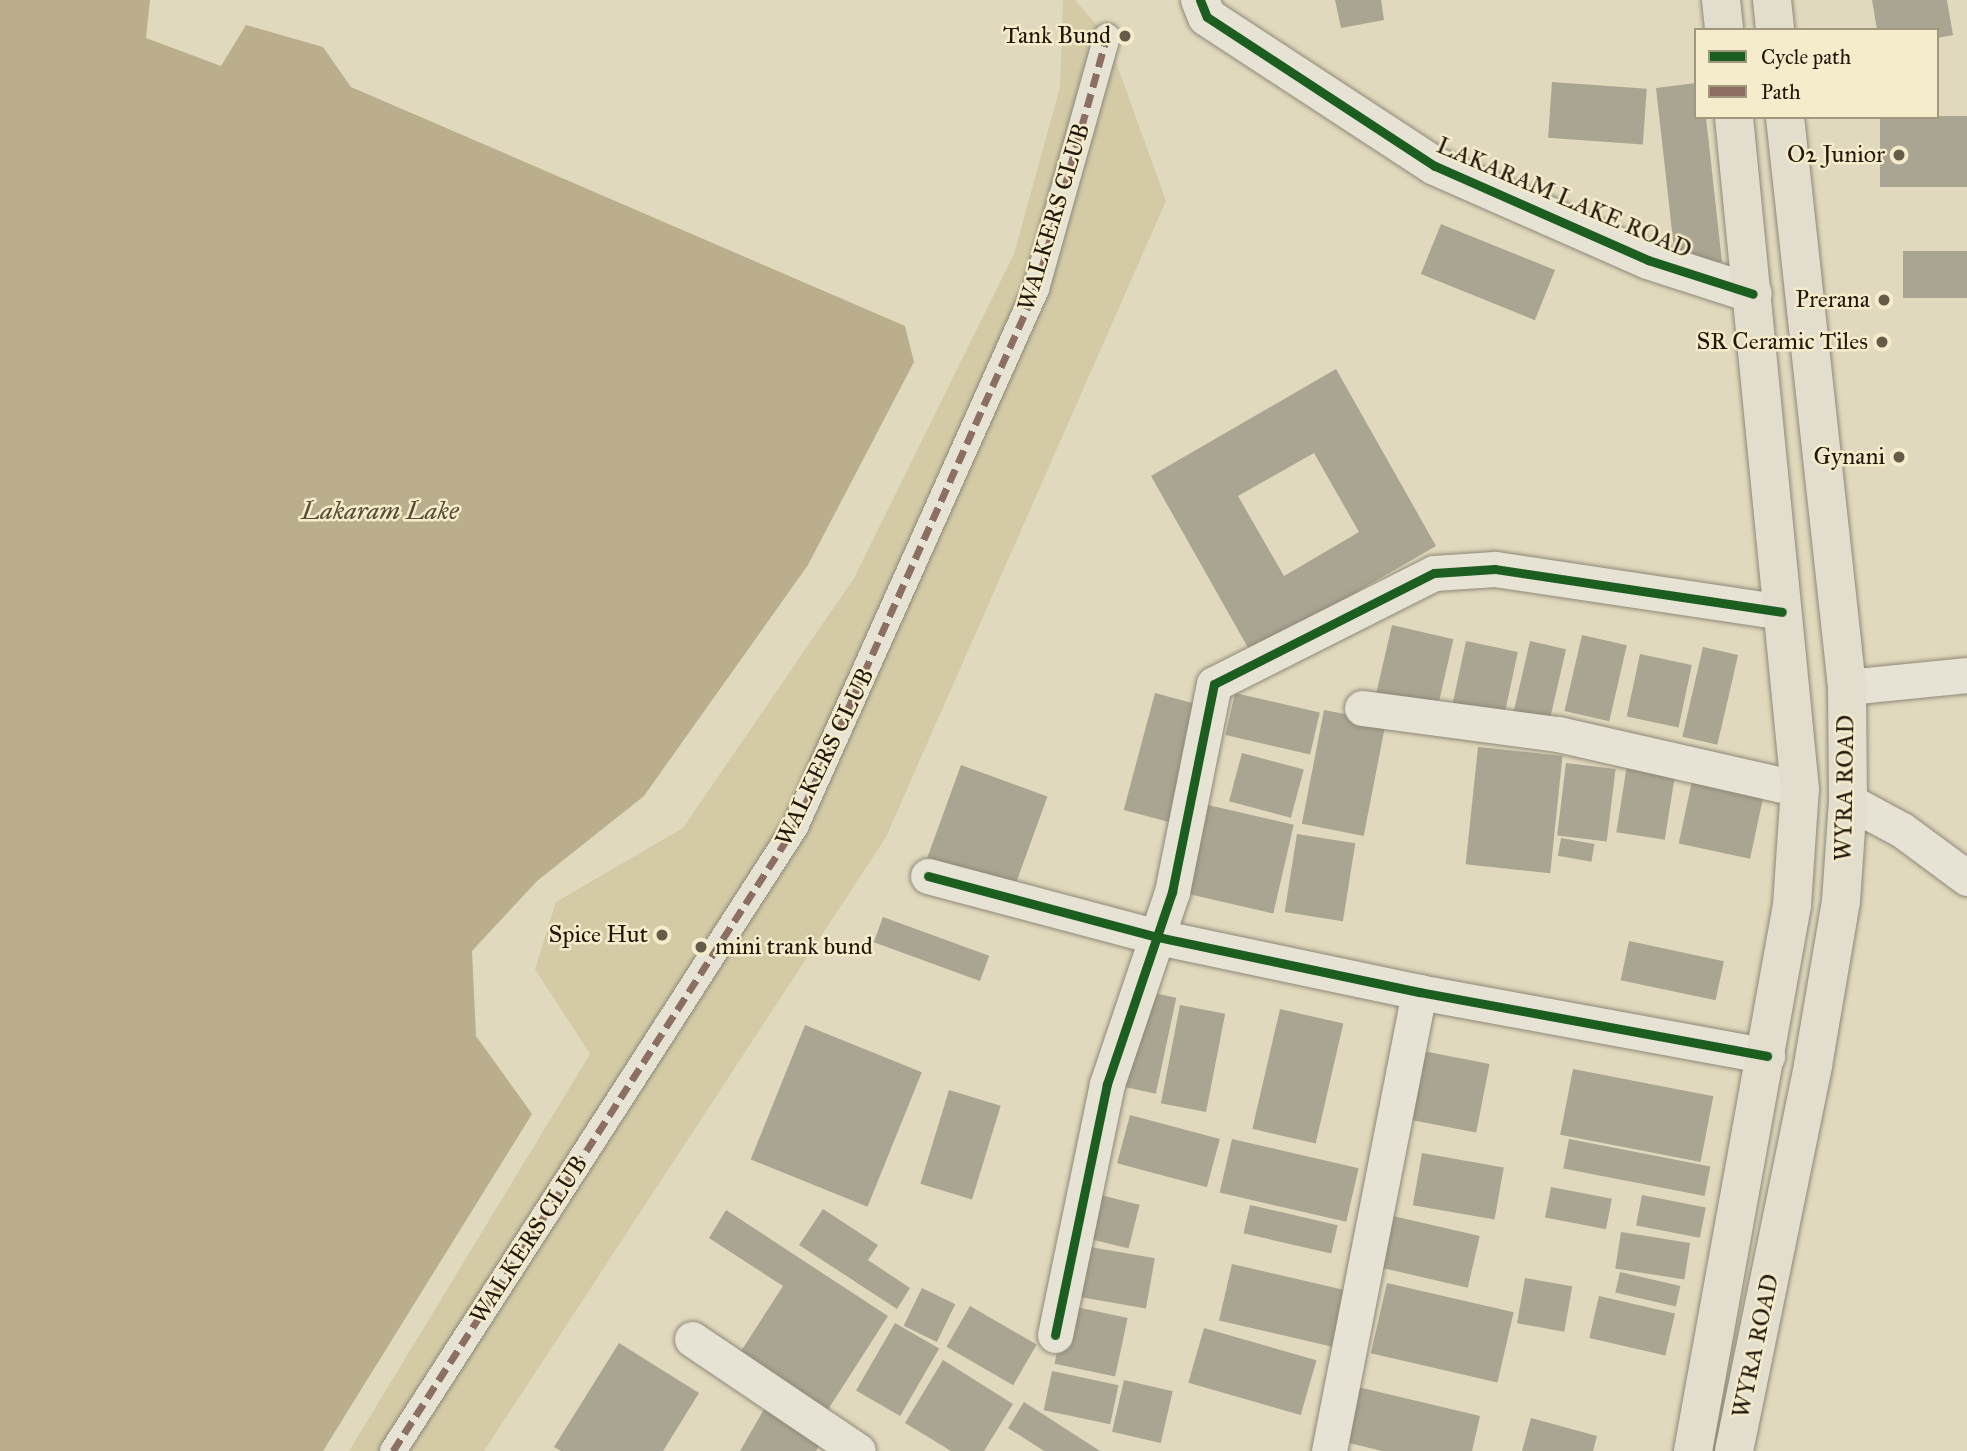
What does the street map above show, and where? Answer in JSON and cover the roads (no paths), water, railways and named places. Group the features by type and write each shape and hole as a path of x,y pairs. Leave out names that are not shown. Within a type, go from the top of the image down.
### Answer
{"main road":[{"path":"1720,0 1724,28"},
{"path":"1772,0 1775,28"},
{"name":"WYRA ROAD","path":"1693,1451 1767,1056 1792,905 1800,789 1734,119"},
{"name":"WYRA ROAD","path":"1734,1451 1814,1065 1841,901 1848,801 1847,687 1785,119"}],"street":[{"name":"LAKARAM LAKE ROAD","path":"1200,0 1207,17 1435,166 1648,260 1753,294"},
{"name":"WALKERS CLUB","path":"393,1451 795,827 1036,289 1107,37"},
{"path":"1055,1335 1107,1084 1172,892 1214,684 1434,573 1494,569 1782,612"},
{"path":"1847,687 1967,675"},
{"path":"1362,708 1558,734 1800,789"},
{"path":"1848,801 1902,830 1967,878"},
{"path":"928,876 1158,937 1419,992 1767,1056"},
{"path":"1329,1451 1419,992"},
{"path":"692,1339 858,1451"}],"water":[{"name":"Lakaram Lake","path":"0,0 150,0 146,38 221,66 246,25 323,47 351,87 905,326 914,362 808,565 644,796 537,881 472,951 476,1036 532,1114 323,1451 0,1451"}],"place":[{"name":"Tank Bund","path":"1125,36"},
{"name":"O2 Junior","path":"1899,155"},
{"name":"Prerana","path":"1884,300"},
{"name":"SR Ceramic Tiles","path":"1882,342"},
{"name":"Gynani","path":"1899,457"},
{"name":"Spice Hut","path":"662,935"},
{"name":"mini trank bund","path":"701,947"}]}
